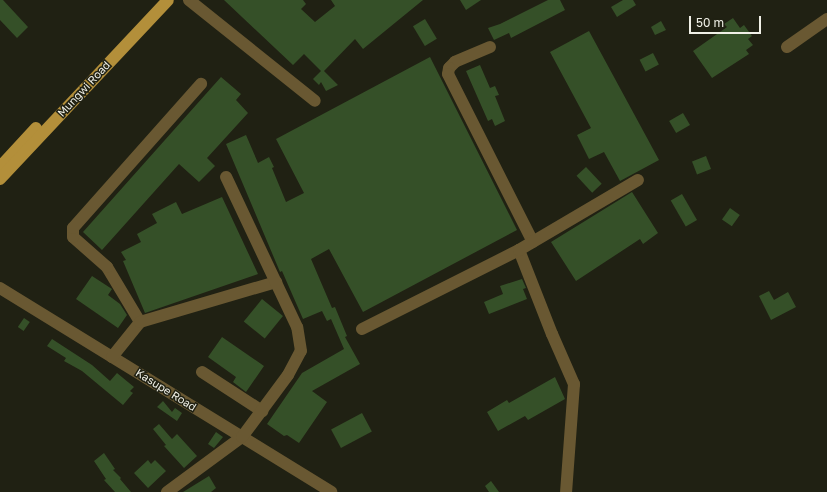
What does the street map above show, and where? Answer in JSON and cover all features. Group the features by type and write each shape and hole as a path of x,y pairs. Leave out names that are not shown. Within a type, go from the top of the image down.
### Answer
{"main road":[{"name":"Mungwi Road","path":"0,167 157,0"},
{"name":"Mungwi Road","path":"0,179 168,0"}],"street":[{"path":"189,0 315,101"},
{"path":"788,47 827,19"},
{"path":"490,47 455,62 449,68 448,74 533,242"},
{"path":"140,322 107,267 73,237 72,228 201,84"},
{"path":"167,492 242,437 288,374 301,351 297,327 226,178"},
{"path":"362,329 519,250 638,180"},
{"path":"519,250 552,334 574,384 566,492"},
{"path":"112,357 140,322 276,282"},
{"name":"Kasupe Road","path":"0,288 332,492"},
{"path":"202,372 262,411"}],"building":[{"path":"0,0 3,0 28,27 17,38 0,20"},
{"path":"224,0 303,0 306,4 301,9 315,22 335,6 331,0 423,0 363,49 355,39 324,71 338,85 326,91 321,82 319,85 313,79 321,71 304,54 293,65"},
{"path":"460,0 481,0 466,10"},
{"path":"548,0 560,0 565,10 511,38 509,33 494,40 488,28 500,24"},
{"path":"623,0 633,0 636,5 617,17 611,7"},
{"path":"733,18 740,28 744,25 752,36 748,39 753,45 746,50 749,54 712,78 693,51 727,27 724,24"},
{"path":"425,19 437,39 425,46 413,26"},
{"path":"661,21 666,30 655,35 651,27"},
{"path":"589,31 659,160 620,181 604,152 589,159 577,135 591,128 550,52"},
{"path":"653,53 659,65 646,71 640,60"},
{"path":"430,57 517,230 363,312 329,249 311,259 332,308 335,307 347,336 345,337 360,364 312,391 327,402 299,443 287,435 284,436 267,424 302,373 344,349 331,319 327,321 322,311 303,319 282,271 280,272 226,144 246,135 258,163 269,157 286,202 304,193 276,139"},
{"path":"480,65 490,88 495,86 499,95 495,96 505,121 495,126 492,119 488,121 466,71"},
{"path":"221,77 241,94 236,100 248,113 207,158 215,166 199,182 179,164 102,250 83,232"},
{"path":"683,113 690,125 676,133 669,121"},
{"path":"706,156 711,169 697,174 692,161"},
{"path":"586,167 602,184 592,193 576,176"},
{"path":"632,192 658,233 643,244 640,239 576,281 551,242"},
{"path":"682,194 697,220 686,226 671,200"},
{"path":"222,197 258,274 145,313 123,261 126,260 121,252 141,242 137,234 157,223 152,214 176,202 182,214"},
{"path":"730,208 740,215 732,226 722,219"},
{"path":"92,276 112,289 108,295 120,304 127,315 118,328 76,299"},
{"path":"522,279 526,288 523,289 527,299 489,314 484,302 503,294 500,286"},
{"path":"769,291 774,300 788,292 796,307 771,320 759,296"},
{"path":"262,299 283,316 265,339 244,322"},
{"path":"24,318 30,322 24,331 18,327"},
{"path":"222,337 264,366 246,392 233,382 236,377 208,357"},
{"path":"52,339 92,365 110,381 117,373 134,387 130,391 133,393 123,405 82,371 64,361 66,358 47,346"},
{"path":"555,377 565,399 528,420 525,416 498,431 487,412 507,400 509,403"},
{"path":"163,401 172,412 175,408 182,413 177,421 157,407"},
{"path":"362,413 372,432 341,448 331,429"},
{"path":"159,424 172,439 177,434 197,456 184,468 164,446 166,445 153,429"},
{"path":"216,432 223,437 214,448 208,444"},
{"path":"104,453 115,469 113,470 131,492 115,492 104,480 106,479 94,461"},
{"path":"148,460 151,464 155,460 166,471 148,488 134,473"},
{"path":"209,476 216,488 211,492 183,492"},
{"path":"491,481 499,492 489,492 485,486"}]}
